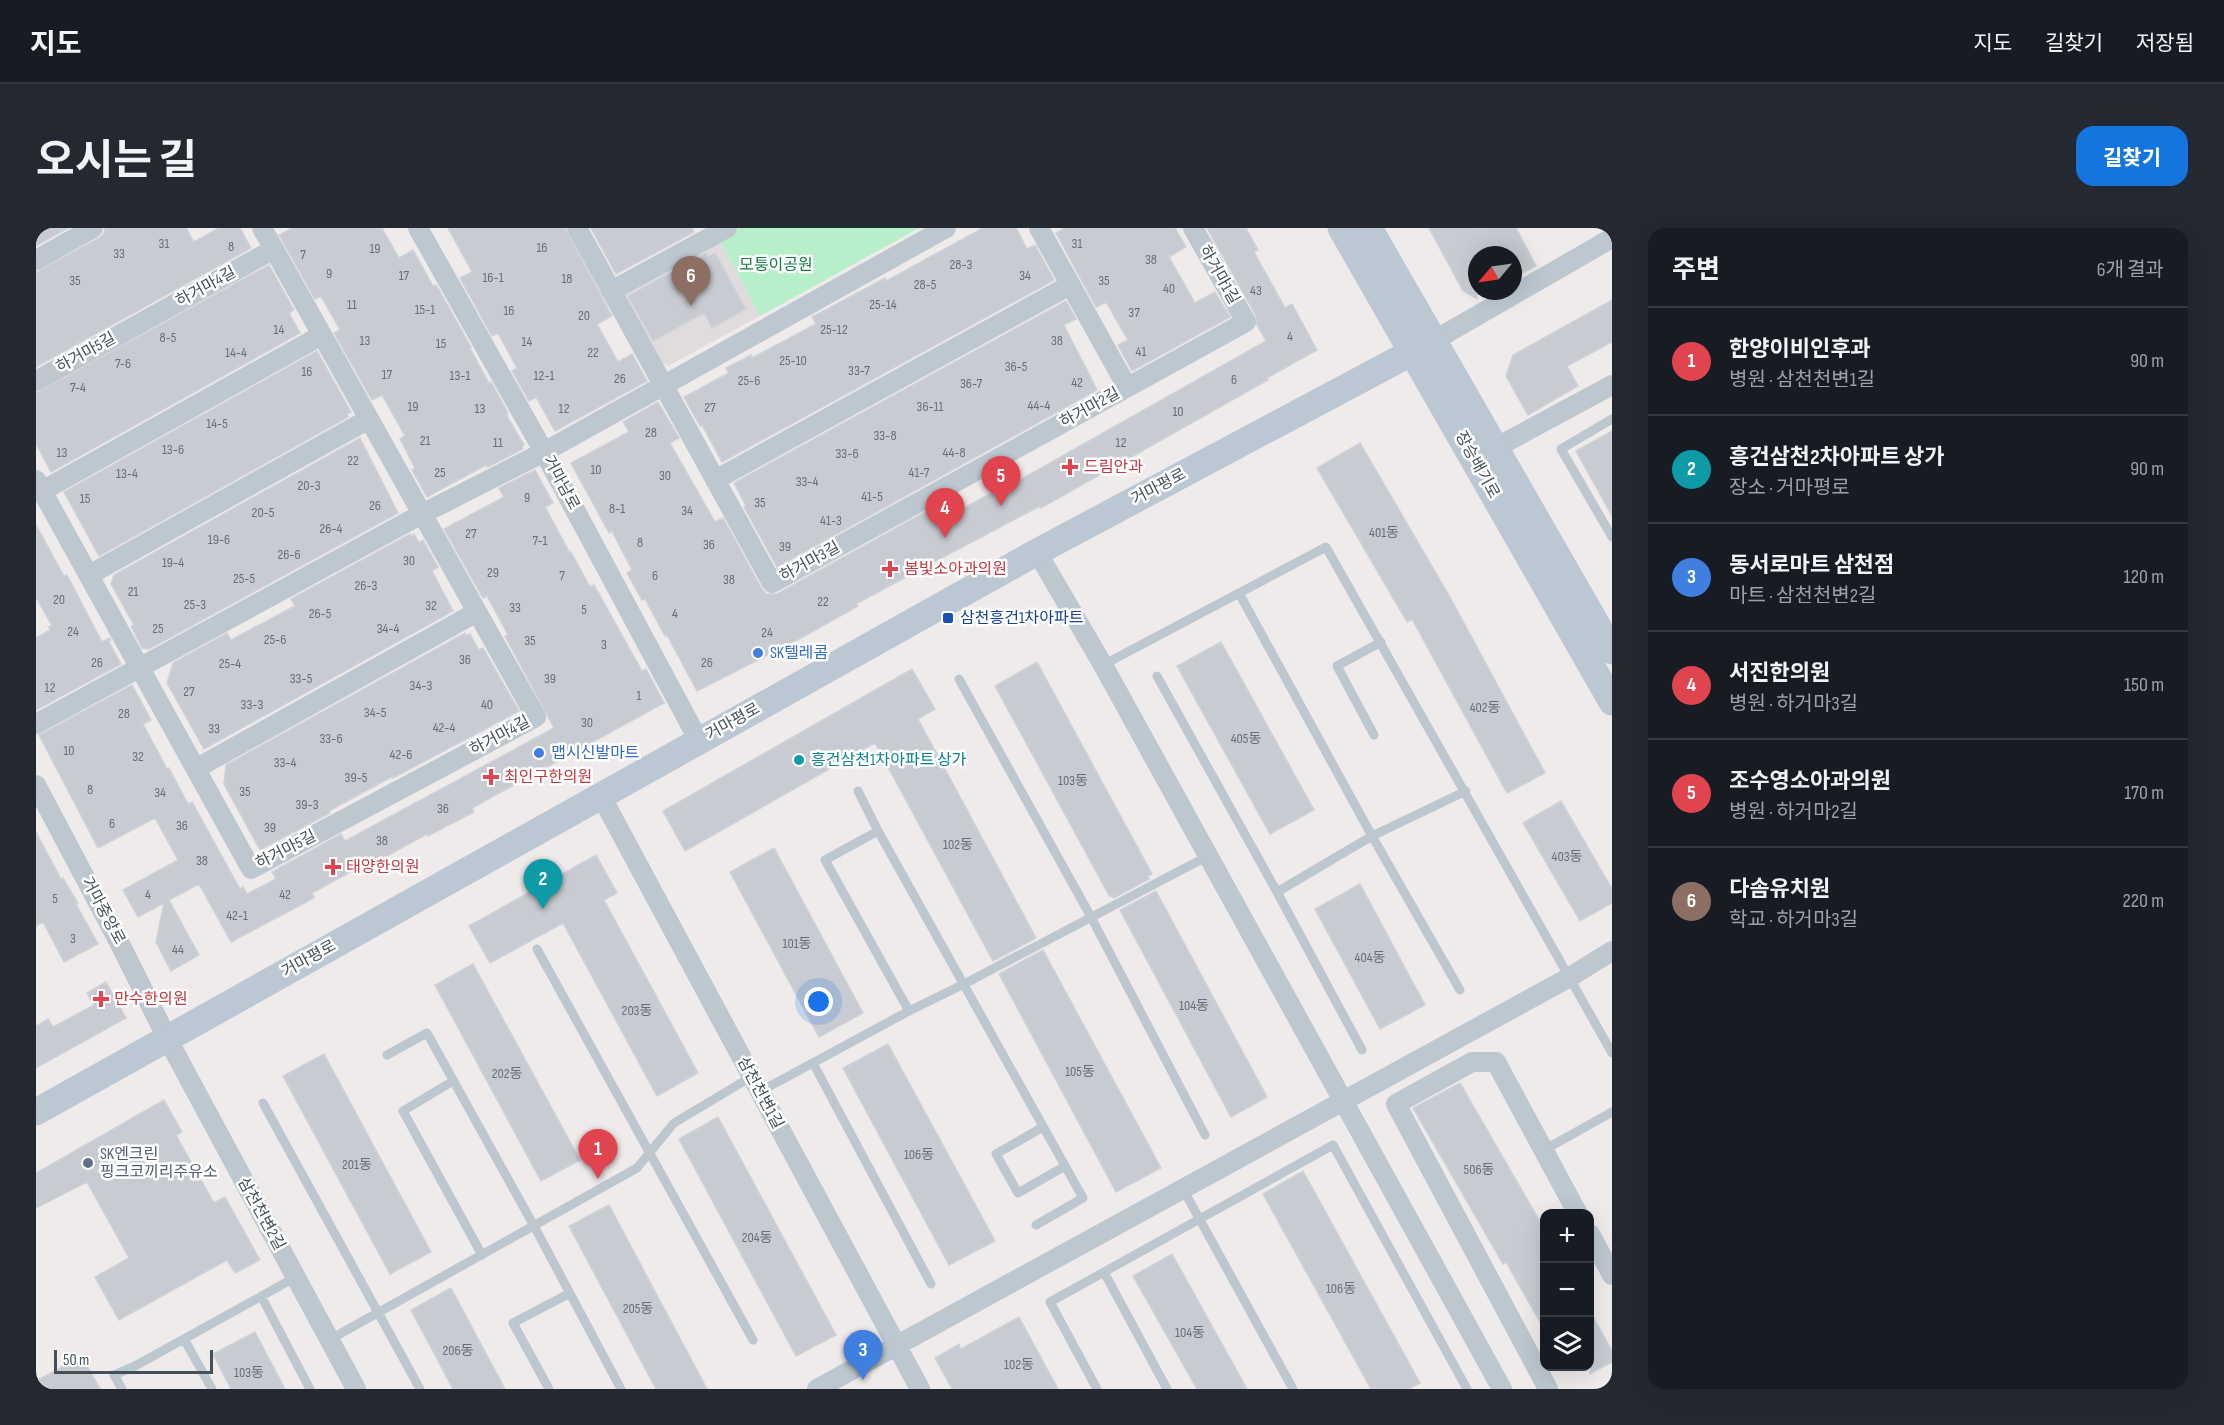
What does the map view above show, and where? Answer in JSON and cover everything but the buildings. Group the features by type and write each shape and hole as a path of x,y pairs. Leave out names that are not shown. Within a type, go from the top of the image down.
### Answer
{"street":[{"path":"37,257 93,228"},
{"name":"하거마4길","path":"262,228 536,717 390,795"},
{"name":"거마남로","path":"418,228 544,452 699,741"},
{"name":"하거마3길","path":"577,228 772,583 951,484"},
{"path":"611,291 727,228"},
{"path":"36,724 141,669 422,513 544,452 946,228"},
{"name":"하거마2길","path":"951,484 1127,387 1038,228"},
{"name":"하거마1길","path":"1127,387 1246,322 1193,228"},
{"name":"장승배기로","path":"1341,228 1497,447 1612,651"},
{"name":"장승배기로","path":"1369,228 1424,345 1612,702"},
{"path":"1424,345 1612,238"},
{"name":"하거마4길","path":"137,326 274,249"},
{"path":"715,480 1070,285"},
{"name":"하거마5길","path":"36,381 137,326"},
{"name":"하거마5길","path":"322,335 186,411 39,486 251,869 390,795"},
{"name":"거마평로","path":"36,1112 1037,552 1424,345"},
{"name":"장승배기로","path":"1497,447 1612,385"},
{"path":"89,575 369,419"},
{"path":"1037,552 1104,665 1502,1389"},
{"path":"196,768 477,612"},
{"name":"거마중앙로","path":"36,785 167,1038"},
{"name":"삼천천변1길","path":"601,796 920,1389"},
{"path":"817,1389 1570,977 1612,951"},
{"name":"삼천천변2길","path":"167,1038 356,1389"},
{"path":"1548,1389 1396,1104 1472,1062 1496,1062 1575,1209"},
{"path":"1594,1241 1612,1275"}],"lane":[{"path":"1612,419 1561,449 1612,537"},
{"path":"1104,665 1326,547 1466,791 1612,1053"},
{"path":"1239,593 1372,836 1460,990"},
{"path":"1374,735 1337,666 1381,642"},
{"path":"1157,676 1362,1050"},
{"path":"960,679 1091,917 1204,1135"},
{"path":"858,791 1083,1198 1036,1225"},
{"path":"1277,892 1372,836 1466,791"},
{"path":"879,831 825,860 909,1011"},
{"path":"329,1340 637,1168 674,1123 755,1085 813,1063 1208,856"},
{"path":"537,949 753,1340"},
{"path":"387,1055 427,1033 621,1389"},
{"path":"813,1063 931,1284"},
{"path":"453,1080 402,1111 482,1255"},
{"path":"263,1103 420,1389"},
{"path":"1544,1150 1612,1112"},
{"path":"1043,1127 996,1155 1018,1193 1065,1166"},
{"path":"1097,1389 1050,1302 1333,1145 1467,1389"},
{"path":"1183,1189 1293,1389"},
{"path":"1104,1272 1167,1389"},
{"path":"122,1389 114,1375 296,1278"},
{"path":"549,1389 513,1323 570,1293"},
{"path":"261,1296 310,1389"},
{"path":"184,1339 212,1389"}],"shaded area":[{"path":"719,239 760,316 668,366 656,359 622,297 625,290"}],"green space":[{"name":"모퉁이공원","path":"740,228 919,228 760,316 719,239"}],"place":[{"name":"다솜유치원","path":"691,306"},
{"name":"드림안과","path":"1070,467"},
{"name":"조수영소아과의원","path":"1001,506"},
{"name":"서진한의원","path":"945,538"},
{"name":"봄빛소아과의원","path":"890,569"},
{"name":"삼천흥건1차아파트","path":"948,618"},
{"name":"SK텔레콤","path":"758,653"},
{"name":"맵시신발마트","path":"539,753"},
{"name":"흥건삼천1차아파트 상가","path":"799,760"},
{"name":"최인구한의원","path":"491,777"},
{"name":"태양한의원","path":"333,867"},
{"name":"흥건삼천2차아파트 상가","path":"543,909"},
{"name":"만수한의원","path":"101,999"},
{"name":"SK엔크린 핑크코끼리주유소","path":"88,1163"},
{"name":"한양이비인후과","path":"598,1179"},
{"name":"동서로마트 삼천점","path":"863,1380"}]}
